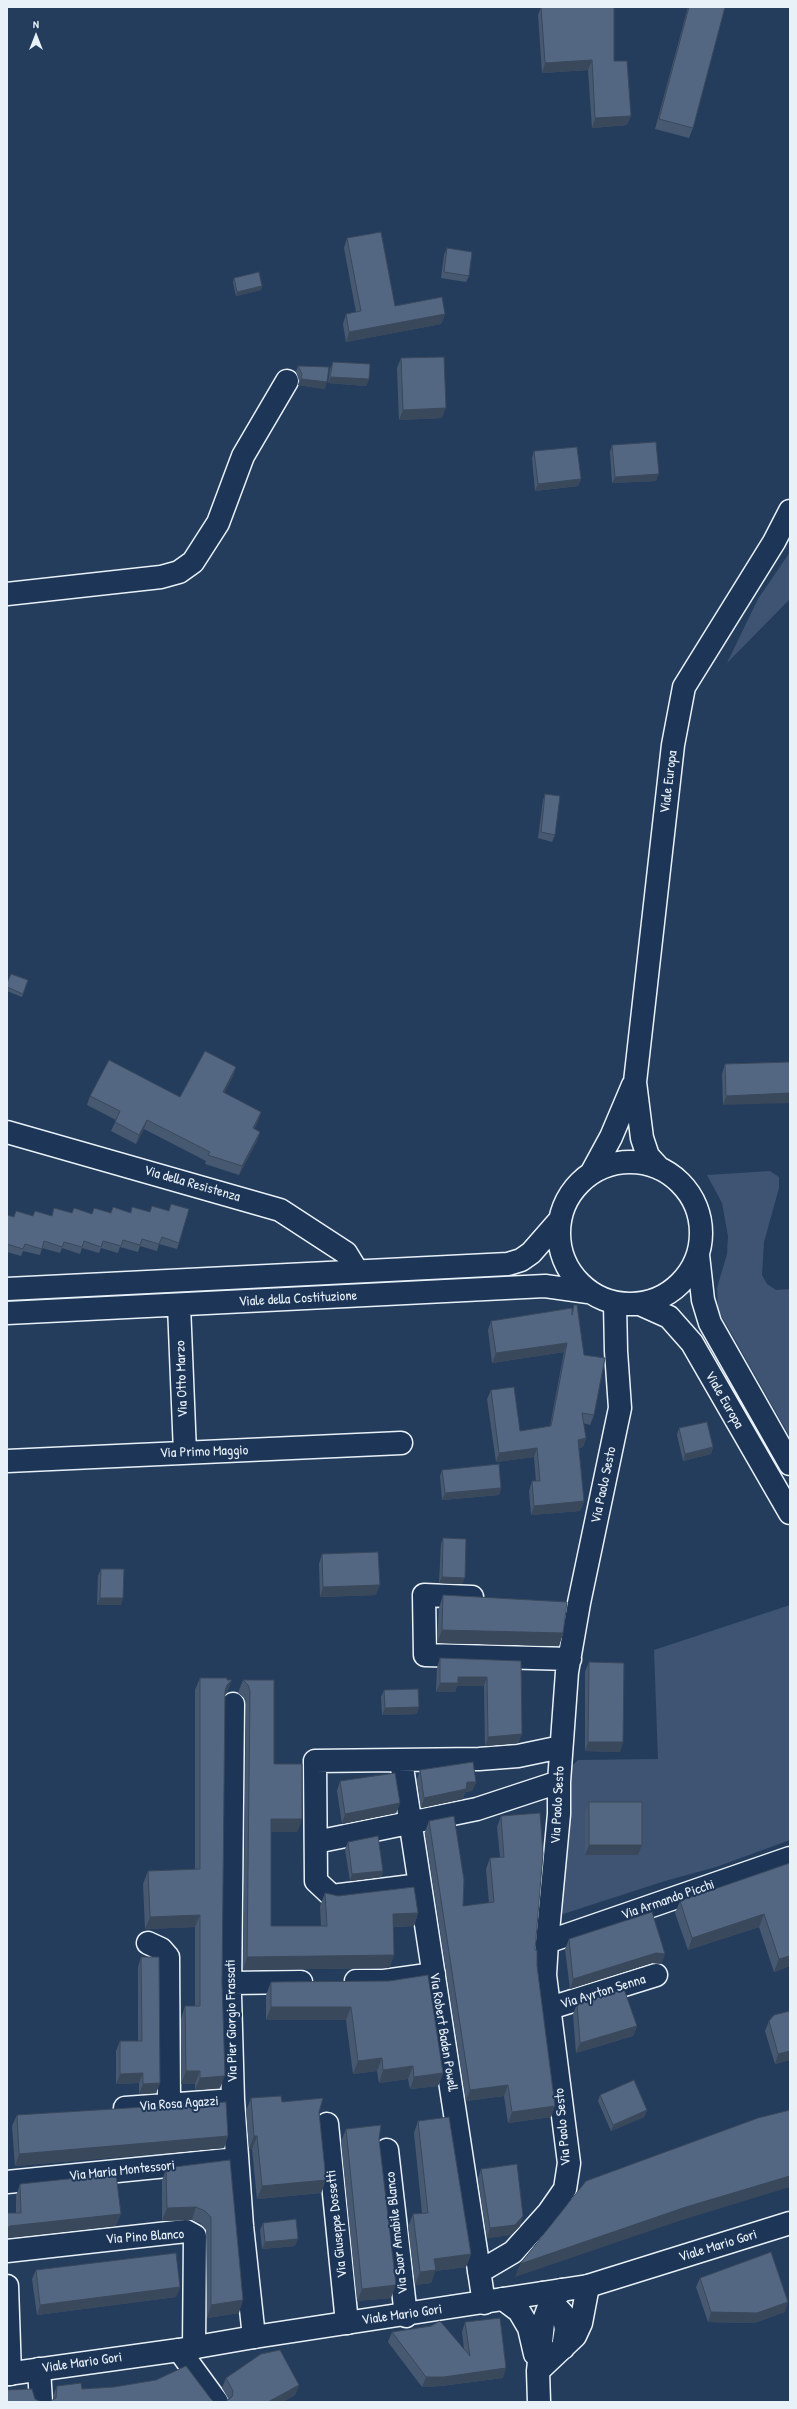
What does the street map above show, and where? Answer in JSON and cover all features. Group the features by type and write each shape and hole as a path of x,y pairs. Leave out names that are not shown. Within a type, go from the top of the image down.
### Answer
{"street":[{"path":"7,594 161,577 179,572 193,562 218,523 243,456 287,381"},
{"name":"Viale Europa","path":"659,1168 648,1156 642,1138 634,1082 673,745 684,687 774,542 790,511"},
{"name":"Viale Europa","path":"592,1172 611,1137 634,1082"},
{"name":"Via della Resistenza","path":"7,1132 280,1210 346,1253 357,1271"},
{"path":"632,1162 659,1168 677,1179 690,1195 699,1214 702,1235 698,1256 690,1273 676,1288 659,1299 640,1304 615,1304 588,1292 576,1281 567,1268 559,1245 559,1221 565,1202 577,1185 592,1172 605,1166 632,1162"},
{"name":"Viale della Costituzione","path":"7,1289 508,1264 521,1260 531,1253 559,1221"},
{"name":"Viale Europa","path":"698,1256 703,1300 710,1323 790,1464"},
{"name":"Viale della Costituzione","path":"7,1313 545,1286 588,1292"},
{"name":"Via Paolo Sesto","path":"479,2272 513,2252 549,2212 566,2189 569,2163 546,1975 547,1942 559,1814 561,1747 570,1659 579,1603 620,1408 616,1351 615,1304"},
{"name":"Viale Europa","path":"640,1304 669,1317 687,1337 790,1513"},
{"name":"Via Otto Marzo","path":"179,1305 185,1453"},
{"name":"Via Primo Maggio","path":"7,1461 401,1443"},
{"path":"494,1599 424,1595 425,1655 570,1659"},
{"path":"556,1602 579,1603"},
{"name":"Via Pier Giorgio Frassati","path":"233,1704 231,1983 233,2100 237,2159 254,2337"},
{"path":"420,1886 332,1896 316,1880 315,1761 402,1761 518,1756 561,1747"},
{"name":"Via Robert Baden Powell","path":"402,1761 410,1823 479,2272 493,2301"},
{"path":"316,1842 477,1809 559,1782"},
{"name":"Via Armando Picchi","path":"547,1942 790,1858"},
{"path":"148,1943 160,1949 168,1957 169,2104"},
{"path":"231,1983 384,1981 434,1974"},
{"name":"Via Ayrton Senna","path":"550,2008 656,1975"},
{"name":"Via Rosa Agazzi","path":"125,2108 233,2100"},
{"name":"Via Giuseppe Dossetti","path":"327,2124 347,2323"},
{"name":"Via Suor Amabile Blanco","path":"387,2150 406,2316"},
{"name":"Via Maria Montessori","path":"7,2182 237,2159"},
{"name":"Viale Mario Gori","path":"9,2374 187,2349 347,2323 406,2316 493,2301 552,2294 588,2286 790,2223"},
{"name":"Via Pino Blanco","path":"7,2251 186,2231 195,2236 187,2349"},
{"path":"7,2286 9,2374"},
{"path":"538,2371 575,2336 581,2323 588,2286"},
{"path":"552,2294 562,2314 566,2329 562,2348"},
{"path":"539,2402 538,2371 543,2323 552,2294"},
{"path":"493,2301 519,2311 529,2328 538,2371"},
{"path":"187,2349 218,2402"},
{"path":"39,2369 41,2402"}],"shaded area":[{"path":"790,552 790,599 727,663 758,599"},
{"path":"770,1171 779,1177 779,1188 764,1242 762,1275 767,1284 776,1290 790,1289 790,1437 718,1310 717,1288 727,1254 728,1236 722,1203 707,1175"},
{"path":"790,1605 790,1840 716,1867 665,1881 563,1914 560,1883 569,1769 578,1760 658,1759 654,1650"}],"building":[{"path":"541,7 614,7 614,61 627,61 631,116 595,118 592,60 545,63"},
{"path":"689,7 725,7 693,128 659,119"},
{"path":"381,232 395,306 442,297 445,314 349,332 346,314 361,311 347,238"},
{"path":"447,248 472,252 469,276 444,272"},
{"path":"259,272 262,286 237,292 234,278"},
{"path":"444,357 446,408 403,410 401,358"},
{"path":"333,362 370,364 369,379 330,377"},
{"path":"298,366 329,367 327,382 301,379 302,374"},
{"path":"656,442 659,474 615,477 612,445"},
{"path":"577,447 581,479 538,484 534,451"},
{"path":"545,794 560,796 555,835 541,832"},
{"path":"11,974 28,980 23,994 7,987"},
{"path":"205,1051 236,1067 223,1092 261,1112 253,1128 260,1132 242,1166 208,1155 210,1152 147,1120 139,1135 115,1122 120,1111 90,1096 109,1060 180,1097"},
{"path":"790,1062 790,1093 726,1096 725,1064"},
{"path":"171,1204 189,1209 179,1243 162,1237 159,1244 142,1239 140,1245 123,1240 121,1246 103,1241 101,1247 84,1241 82,1247 64,1242 62,1247 44,1241 42,1249 25,1244 23,1249 7,1244 7,1215 14,1217 16,1211 33,1216 35,1211 52,1216 54,1208 72,1213 74,1208 92,1214 94,1208 111,1213 113,1207 131,1213 132,1207 150,1212 152,1206 169,1211"},
{"path":"574,1305 577,1305 584,1355 605,1358 594,1415 582,1413 586,1438 578,1440 584,1501 534,1506 532,1481 540,1481 537,1448 499,1453 491,1390 514,1387 520,1431 551,1426 567,1343 496,1353 491,1321 572,1308 572,1315"},
{"path":"707,1422 713,1447 685,1454 679,1428"},
{"path":"499,1464 501,1488 445,1493 442,1470"},
{"path":"443,1538 466,1539 465,1578 442,1577"},
{"path":"378,1552 380,1585 323,1587 322,1554"},
{"path":"101,1569 124,1569 123,1598 100,1598"},
{"path":"443,1595 567,1602 563,1633 442,1630"},
{"path":"440,1658 521,1661 522,1734 488,1737 487,1677 458,1677 458,1683 440,1683"},
{"path":"589,1662 624,1663 623,1742 588,1742"},
{"path":"200,1678 227,1678 227,1680 232,1680 227,1685 225,1691 222,1982 225,2076 200,2078 200,2071 186,2071 185,2006 200,2006 200,1915 150,1917 148,1871 200,1869"},
{"path":"243,1680 274,1680 274,1764 302,1764 302,1819 271,1819 271,1926 327,1926 325,1893 338,1896 414,1887 418,1913 393,1914 394,1955 247,1957 250,1691 248,1685"},
{"path":"418,1689 419,1707 385,1708 384,1690"},
{"path":"473,1762 476,1782 467,1782 466,1789 424,1798 420,1770"},
{"path":"395,1773 400,1803 345,1814 340,1781"},
{"path":"589,1802 642,1802 642,1845 589,1845"},
{"path":"540,1813 543,1854 535,1950 537,1950 537,1966 555,2106 512,2112 508,2085 470,2090 429,1821 454,1816 464,1880 463,1906 494,1902 490,1858 504,1857 501,1816"},
{"path":"378,1836 383,1871 352,1874 348,1842"},
{"path":"790,1863 790,1956 779,1959 764,1914 692,1938 680,1901"},
{"path":"652,1912 665,1954 656,1953 573,1979 569,1939"},
{"path":"141,1957 159,1957 160,2083 143,2084 143,2073 120,2074 120,2041 142,2041"},
{"path":"428,1975 443,2073 414,2077 413,2066 383,2070 382,2058 358,2061 351,2007 271,2007 271,1982 389,1981"},
{"path":"624,1989 637,2026 580,2043 577,2004"},
{"path":"790,2011 790,2051 778,2054 769,2021 774,2015"},
{"path":"634,2080 647,2110 613,2125 600,2095"},
{"path":"281,2096 282,2102 323,2098 319,2112 326,2180 262,2186 257,2136 254,2136 251,2098"},
{"path":"226,2102 228,2136 19,2154 17,2115"},
{"path":"790,2110 790,2176 686,2207 520,2264 586,2181 758,2118"},
{"path":"449,2117 471,2254 434,2259 436,2270 420,2272 413,2214 428,2213 418,2121"},
{"path":"381,2125 379,2139 396,2285 362,2289 346,2129"},
{"path":"230,2160 243,2300 211,2305 211,2217 205,2211 196,2207 167,2208 166,2168"},
{"path":"517,2164 523,2216 515,2225 490,2228 481,2169"},
{"path":"116,2174 121,2214 10,2226 7,2228 7,2213 21,2213 20,2184"},
{"path":"296,2219 298,2239 265,2242 263,2223"},
{"path":"771,2252 788,2302 757,2313 711,2312 700,2278"},
{"path":"176,2253 180,2287 40,2305 36,2270"},
{"path":"500,2318 506,2368 444,2377 426,2377 392,2332 431,2326 440,2321 470,2356 465,2322"},
{"path":"280,2350 299,2385 268,2402 225,2402 232,2397 233,2391 226,2378 261,2354"},
{"path":"186,2366 214,2402 49,2402 56,2398 57,2386 81,2383 82,2389 114,2387 156,2380"},
{"path":"32,2389 35,2399 41,2402 7,2402 7,2390"}]}
